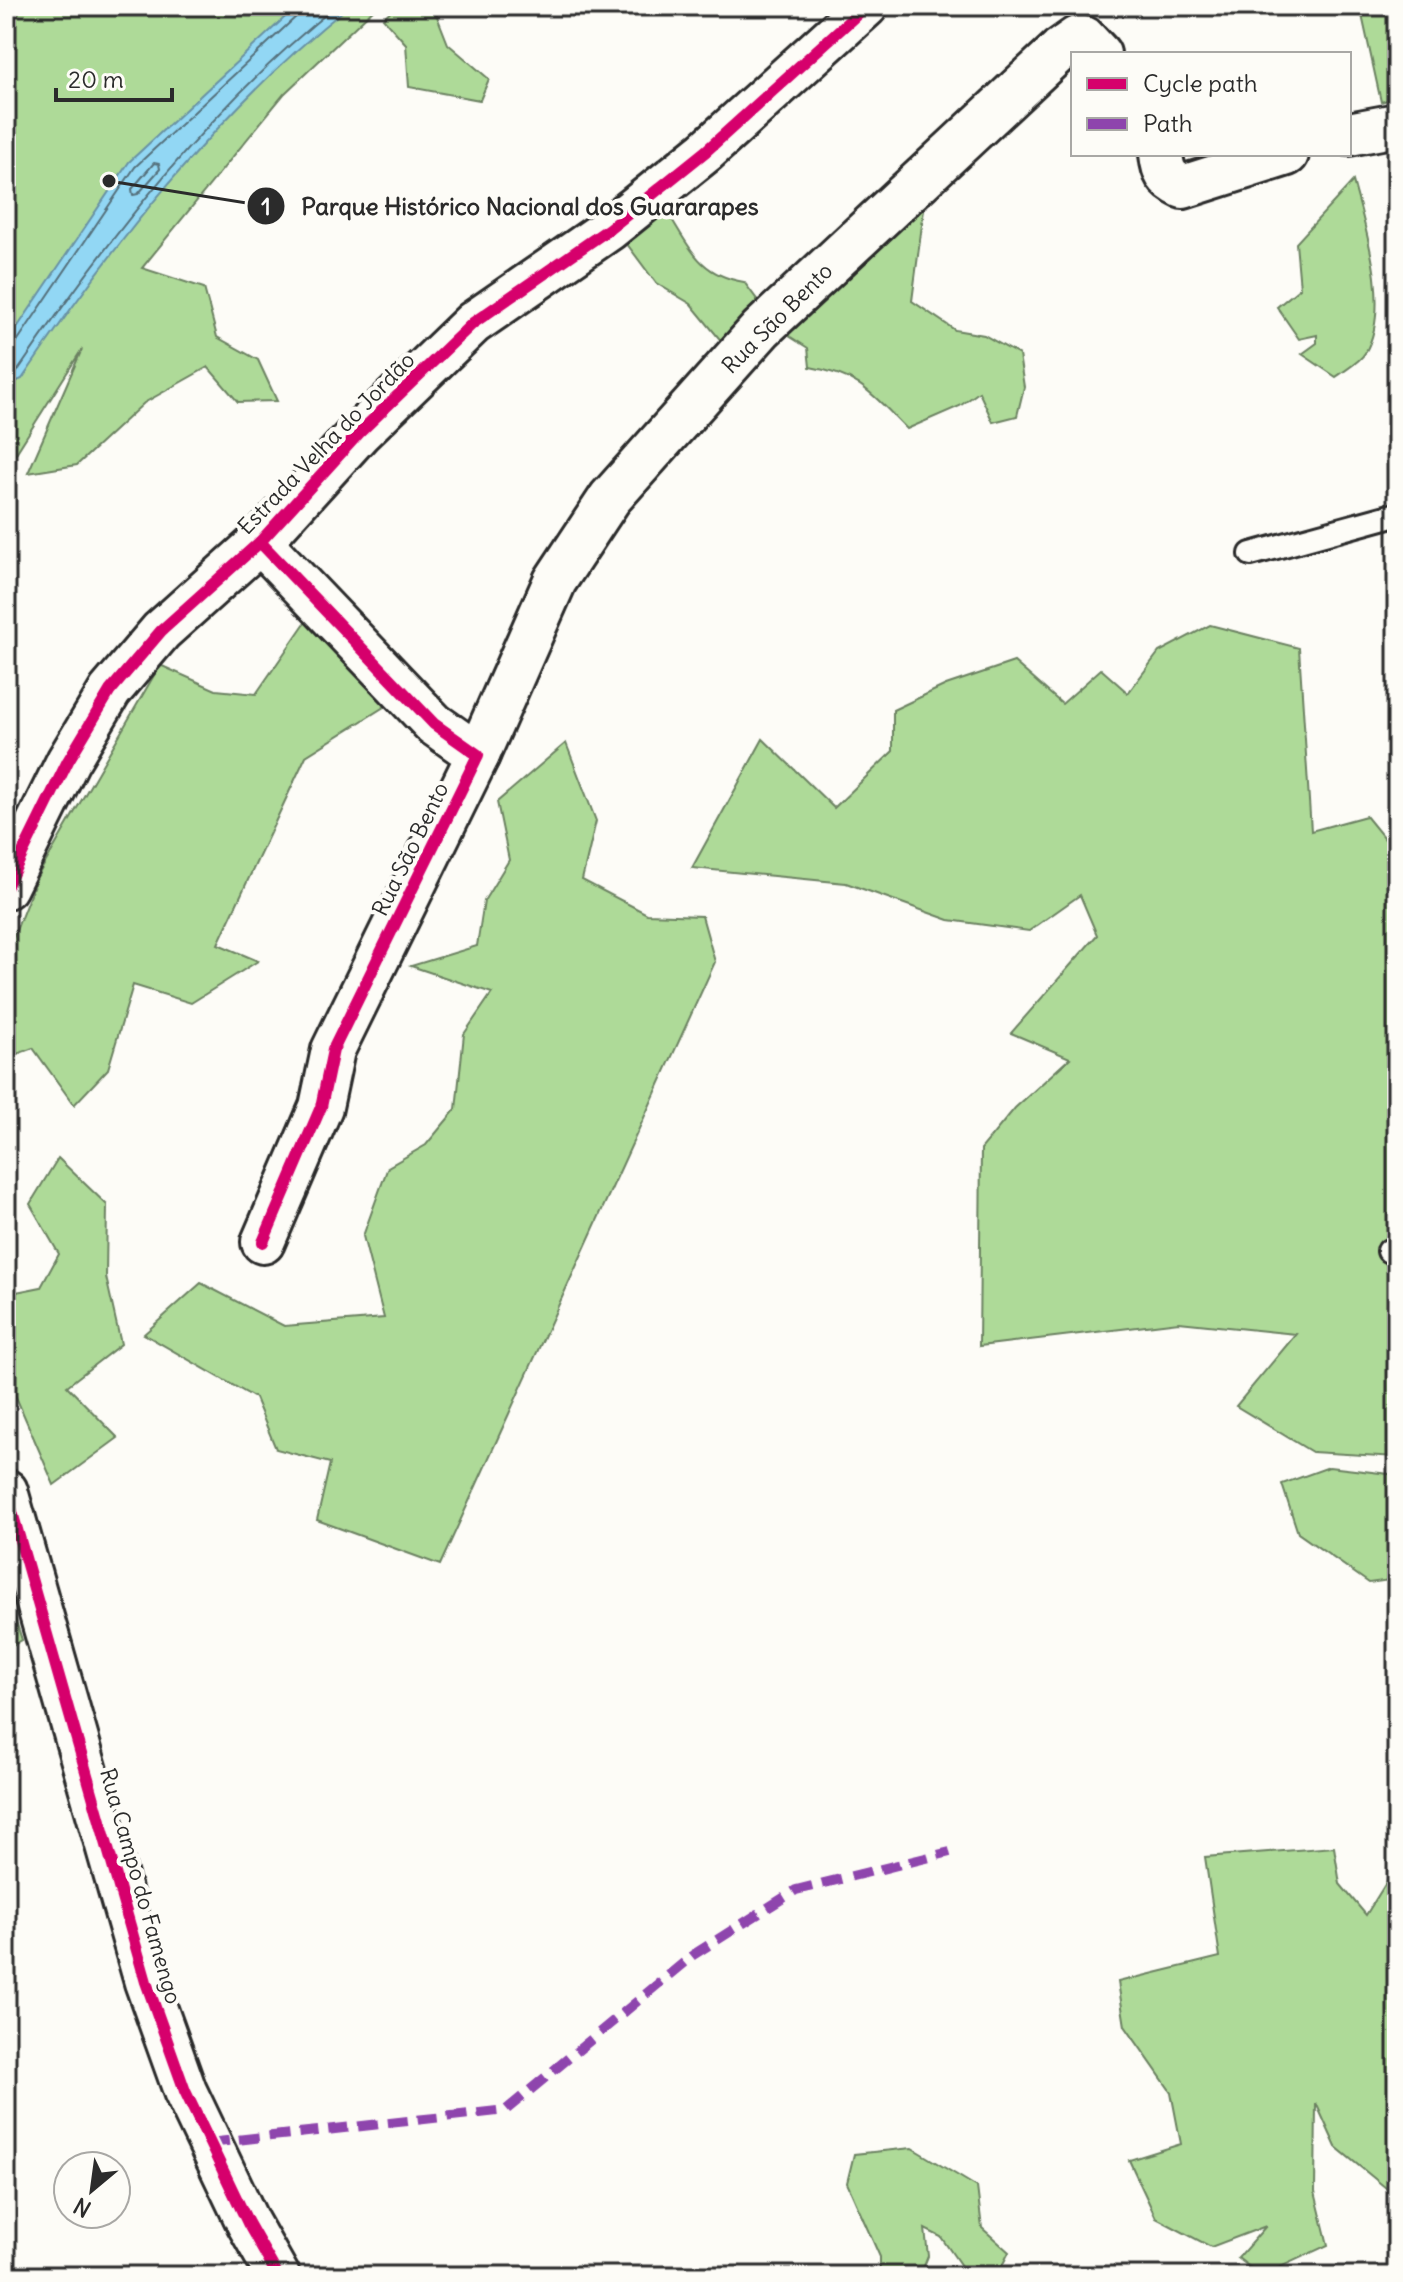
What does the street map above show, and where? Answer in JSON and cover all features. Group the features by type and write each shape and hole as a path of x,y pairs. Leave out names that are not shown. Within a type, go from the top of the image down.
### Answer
{"street":[{"name":"Estrada Velha do Jordão","path":"6,887 68,761 110,691 161,631 260,542 359,433 473,323 609,229 706,151 866,6"},
{"name":"Rua São Bento","path":"263,1242 321,1107 333,1050 478,755 555,581 610,498 761,329 1060,50 1077,38 1084,38 1097,52"},
{"path":"1351,134 1397,125"},
{"path":"1161,156 1163,171 1170,181 1183,187 1281,156"},
{"path":"260,542 434,724 478,755"},
{"name":"Rua Campo do Famengo","path":"6,1491 146,1982 185,2091 248,2223 278,2276"}],"lane":[{"path":"1251,554 1397,514"}],"green space":[{"path":"6,6 377,6 284,94 142,268 204,288 217,337 258,360 277,401 238,402 208,367 144,403 77,465 28,473 82,349 6,469"},
{"path":"396,6 433,6 448,44 489,79 480,100 409,87 406,44 383,18"},
{"path":"1360,6 1397,6 1397,97 1381,102"},
{"path":"1353,181 1374,267 1376,314 1373,335 1365,353 1336,377 1302,354 1317,343 1317,335 1299,339 1277,307 1300,288 1296,243"},
{"path":"659,200 692,252 713,271 744,282 764,309 727,348 691,304 656,283 618,232"},
{"path":"925,202 912,301 955,330 984,335 1019,355 1024,387 1017,416 993,422 979,392 960,406 907,429 854,381 810,367 808,348 786,334"},
{"path":"309,617 387,705 306,756 218,944 258,961 191,1003 133,985 108,1069 74,1105 33,1048 6,1058 6,956 37,877 160,665 216,690 256,694"},
{"path":"1210,625 1299,648 1311,831 1366,816 1397,854 1397,1457 1312,1452 1236,1406 1296,1334 1179,1322 979,1346 981,1149 1015,1108 1070,1058 1011,1033 1097,935 1080,895 1029,931 949,920 846,883 692,868 763,739 834,808 893,751 893,710 946,685 1014,662 1062,704 1101,669 1128,693 1159,652"},
{"path":"566,743 596,821 582,880 647,914 702,916 715,962 440,1565 317,1520 330,1463 276,1449 255,1398 144,1334 201,1283 284,1326 384,1318 363,1236 388,1167 426,1145 456,1109 464,1034 492,993 411,966 477,946 484,901 509,860 497,802"},
{"path":"58,1158 107,1205 106,1277 121,1344 67,1386 118,1438 54,1485 6,1374 6,1294 41,1287 59,1254 30,1204"},
{"path":"1329,1467 1397,1475 1397,1579 1369,1583 1298,1533 1282,1484"},
{"path":"6,1591 22,1640 6,1649"},
{"path":"1334,1847 1340,1884 1366,1915 1394,1870 1397,1870 1397,2197 1336,2147 1316,2103 1315,2192 1328,2245 1261,2276 1238,2258 1266,2226 1211,2247 1156,2218 1129,2160 1181,2144 1171,2092 1125,2026 1118,1982 1220,1957 1205,1857"},
{"path":"912,2148 977,2187 982,2228 1009,2252 997,2276 968,2276 941,2237 925,2229 928,2256 920,2276 880,2276 880,2257 847,2183 854,2154"}],"water":[{"path":"297,6 349,6 302,46 213,133 132,228 22,379 6,386 6,344 129,162"}],"marked path":[{"path":"209,2143 506,2110 693,1955 796,1890 950,1852"}],"cycle path":[{"path":"6,887 68,761 110,691 161,631 260,542 359,433 473,323 609,229 706,151 866,6"},
{"path":"260,542 434,724 478,755 333,1050 321,1107 263,1242"},
{"path":"6,1491 146,1982 185,2091 248,2223 278,2276"}],"place":[{"name":"Parque Histórico Nacional dos Guararapes","path":"109,181"}]}
